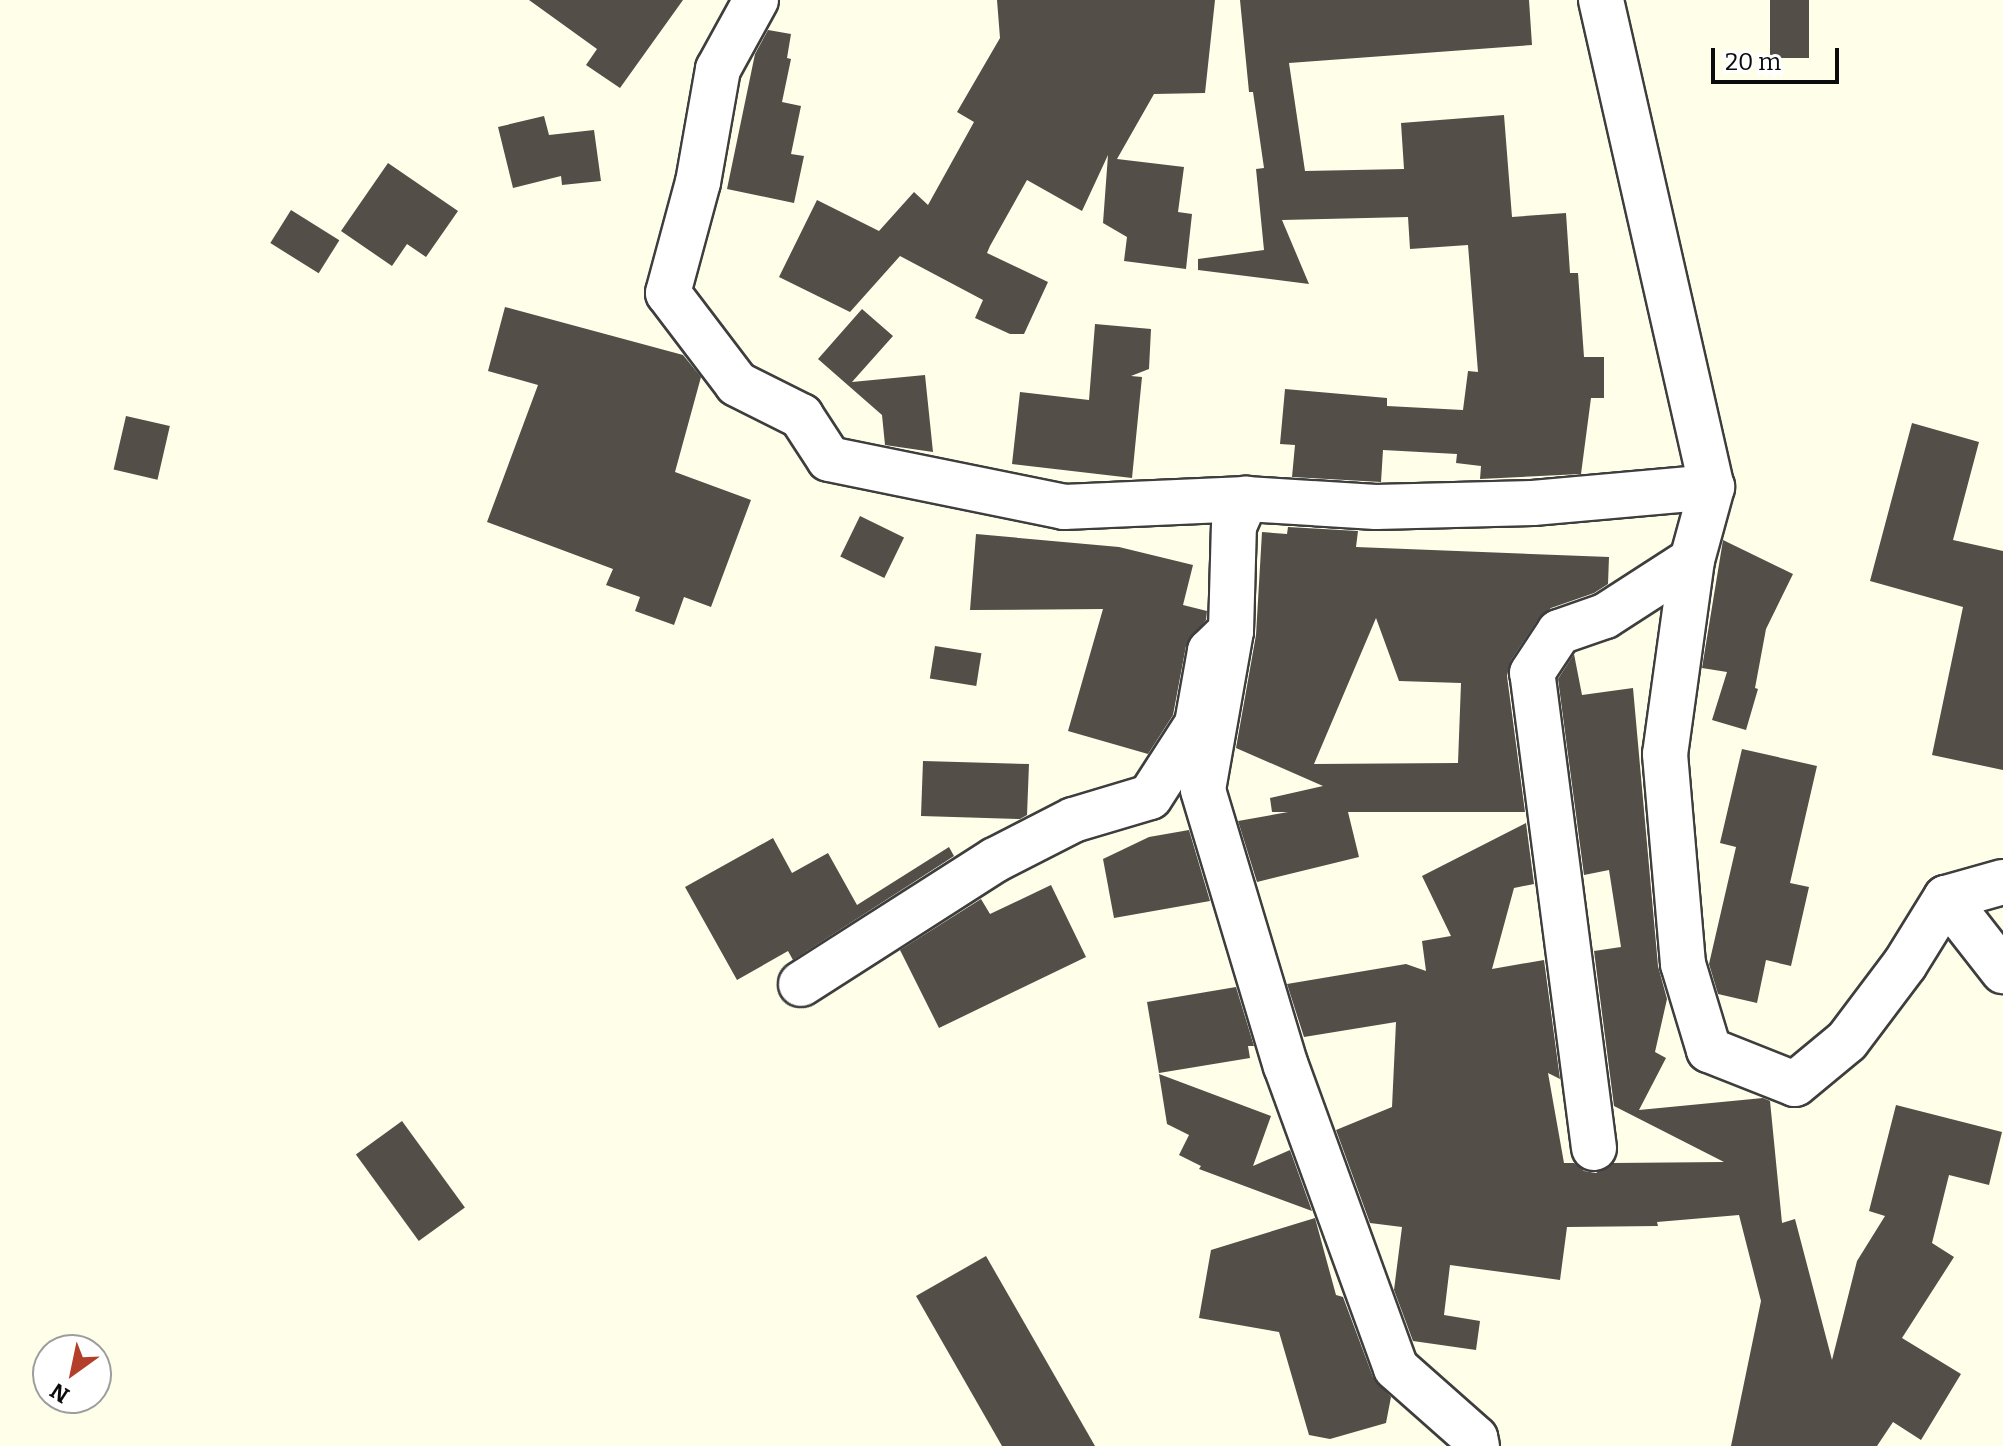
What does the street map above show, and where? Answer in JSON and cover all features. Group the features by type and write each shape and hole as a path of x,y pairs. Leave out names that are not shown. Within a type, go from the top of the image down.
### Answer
{"street":[{"path":"756,0 718,69 698,182 668,293 737,384 801,416 829,459 1064,507 1246,499 1376,507 1533,503 1712,487"},
{"path":"1601,0 1712,487 1692,560 1665,754 1683,964 1709,1050 1795,1084 1847,1041 1905,964 1946,898 2003,882"},
{"path":"1246,499 1234,526 1231,631 1203,790 1286,1066 1396,1368 1475,1438 1477,1446"},
{"path":"1594,1148 1532,673 1559,632 1605,616 1692,560"},
{"path":"801,984 995,860 1073,820 1150,797 1197,724 1210,651 1231,631"},
{"path":"1946,898 2003,971"}],"building":[{"path":"529,0 683,0 620,88 586,65 597,49"},
{"path":"997,0 1215,0 1205,93 1154,94 1117,159 1184,167 1178,212 1192,214 1186,269 1124,261 1127,237 1103,223 1108,155 1082,211 1027,180 990,246 987,253 1048,282 1024,334 1010,334 975,318 983,300 900,256 850,312 779,277 817,200 879,231 914,192 928,205 974,122 957,112 1000,38"},
{"path":"1240,0 1529,0 1532,45 1289,63 1305,171 1404,169 1401,123 1504,115 1512,217 1566,213 1570,273 1578,273 1584,357 1604,357 1604,398 1591,398 1581,474 1480,479 1481,466 1456,463 1457,454 1383,450 1381,482 1292,477 1295,445 1280,444 1285,389 1387,398 1387,406 1463,410 1468,371 1478,372 1468,245 1410,249 1408,217 1282,220 1309,284 1198,270 1198,259 1264,250 1256,169 1264,168 1253,92 1249,92"},
{"path":"1770,0 1809,0 1809,58 1770,58"},
{"path":"768,30 791,34 787,58 791,59 782,102 801,106 791,154 804,156 794,203 727,189 755,54"},
{"path":"544,116 549,135 594,130 601,181 562,185 561,176 513,188 498,127"},
{"path":"388,163 458,211 426,257 407,244 392,266 341,231"},
{"path":"291,210 339,240 319,273 270,243"},
{"path":"505,307 683,355 701,377 675,472 751,500 711,607 684,597 674,625 635,611 640,597 606,585 613,569 487,522 538,385 488,371"},
{"path":"862,309 893,336 852,382 925,375 933,452 885,445 882,415 818,359"},
{"path":"1095,324 1151,329 1149,369 1131,376 1142,377 1132,478 1012,464 1020,392 1089,400"},
{"path":"126,416 170,426 157,480 114,470"},
{"path":"1912,423 1979,442 1953,540 2003,551 2003,770 1932,755 1963,607 1870,581"},
{"path":"860,516 904,537 884,578 840,556"},
{"path":"1288,527 1358,531 1356,547 1609,557 1608,584 1594,593 1551,608 1539,618 1511,660 1507,676 1525,812 1348,812 1359,857 1257,882 1238,821 1288,812 1272,812 1270,798 1323,786 1236,748 1256,635 1262,532 1287,534","holes":["1376,618 1399,681 1461,683 1458,763 1314,764"]},
{"path":"976,534 1119,547 1193,565 1183,605 1207,611 1206,620 1186,646 1173,715 1148,754 1068,731 1103,609 970,610"},
{"path":"1723,540 1793,574 1766,629 1755,688 1758,689 1746,730 1712,720 1727,672 1702,668"},
{"path":"935,646 981,653 976,686 930,679"},
{"path":"1574,654 1582,695 1633,688 1658,966 1667,999 1655,1052 1666,1058 1639,1110 1763,1098 1770,1101 1782,1223 1795,1219 1832,1360 1857,1261 1885,1216 1869,1211 1896,1105 2002,1132 1989,1185 1949,1175 1932,1243 1954,1257 1902,1338 1961,1374 1921,1440 1893,1422 1877,1446 1731,1446 1761,1301 1739,1215 1657,1222 1658,1226 1567,1227 1560,1280 1450,1265 1444,1315 1480,1321 1476,1350 1413,1341 1394,1290 1402,1227 1370,1223 1336,1130 1392,1107 1396,1022 1304,1037 1287,984 1406,964 1426,971 1422,941 1451,936 1422,876 1526,823 1534,884 1514,888 1492,969 1544,960 1560,1079 1548,1073 1564,1163 1574,1163 1584,1171 1596,1173 1613,1163 1724,1162 1614,1106 1594,951 1621,947 1609,870 1584,875 1558,679"},
{"path":"1742,749 1817,766 1790,883 1809,887 1791,966 1766,960 1757,1003 1718,994 1709,964 1736,847 1720,843"},
{"path":"923,761 1029,764 1027,815 1020,819 921,816"},
{"path":"1189,830 1210,901 1114,918 1103,859 1149,837"},
{"path":"773,838 792,873 828,853 857,905 949,847 954,856 793,960 788,951 737,980 685,887"},
{"path":"1051,885 1086,957 939,1028 900,950 981,899 990,914"},
{"path":"1236,987 1254,1046 1248,1046 1250,1058 1159,1073 1147,1002"},
{"path":"1159,1074 1271,1116 1253,1166 1290,1150 1312,1211 1199,1169 1201,1166 1179,1155 1189,1135 1167,1124"},
{"path":"402,1121 465,1208 419,1241 356,1155"},
{"path":"1315,1218 1336,1295 1343,1297 1373,1377 1391,1397 1386,1423 1330,1439 1309,1435 1279,1332 1199,1318 1211,1250"},
{"path":"986,1256 1095,1446 1002,1446 916,1296"}]}
